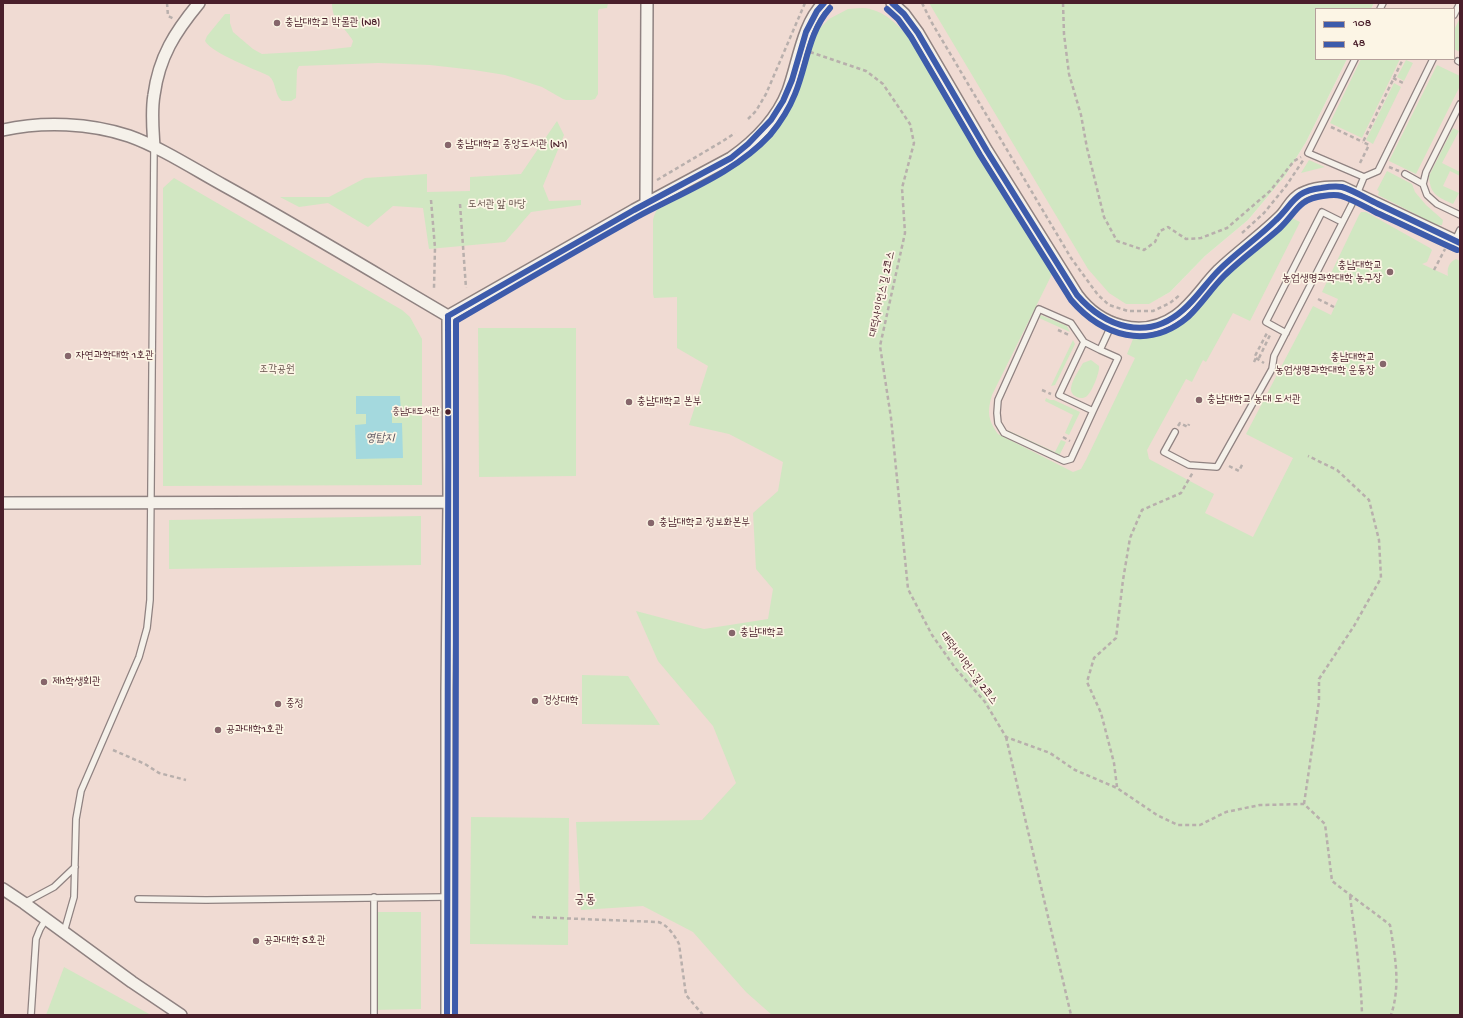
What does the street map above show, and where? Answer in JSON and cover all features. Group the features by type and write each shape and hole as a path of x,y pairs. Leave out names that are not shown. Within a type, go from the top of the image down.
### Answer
{"street":[{"path":"154,147 153,106 158,72 166,50 182,24 199,3"},
{"path":"646,203 647,3"},
{"path":"448,316 646,203 731,158 744,149 763,130 777,112 788,91 808,26 818,9 824,3"},
{"path":"892,3 904,14 918,34 987,151 1077,295 1089,309 1112,324 1130,328 1148,327 1158,325 1176,316 1219,271 1282,215 1295,198 1307,191 1325,186 1342,187 1458,242"},
{"path":"3,130 29,126 83,127 128,136 154,147 249,200 448,316"},
{"path":"446,1015 449,502 448,316"},
{"path":"3,503 449,502"},
{"path":"3,889 132,982 181,1015"}],"lane":[{"path":"1455,13 1460,3"},
{"path":"1354,60 1308,153 1364,177"},
{"path":"1176,429 1164,452 1189,465 1217,467 1272,369 1274,356 1357,194 1364,177 1378,171 1433,60"},
{"path":"1460,104 1426,172 1423,184 1427,195 1432,200 1460,215"},
{"path":"64,932 74,897 77,811 81,791 140,657 144,643 150,606 154,147"},
{"path":"1404,174 1423,184"},
{"path":"1286,332 1266,322 1322,212 1342,222"},
{"path":"1458,242 1460,230"},
{"path":"1039,309 1071,323 1084,342 1118,358 1071,459 1064,461 1004,433 998,423 997,418 998,400 1039,309"},
{"path":"1100,350 1112,324"},
{"path":"1084,342 1059,395 1093,411"},
{"path":"24,903 54,887 75,867"},
{"path":"374,897 374,1015"},
{"path":"138,899 206,900 446,897"},
{"path":"31,1015 36,939 46,919"}],"path":[{"path":"167,3 168,16 182,24"},
{"path":"748,119 756,111 766,94 805,3"},
{"path":"922,3 932,23 1071,258 1098,295 1109,305 1128,311 1153,311 1170,303 1182,293"},
{"path":"1063,3 1064,34 1069,74 1081,114 1087,148 1104,217 1117,241 1144,250 1155,242 1160,231 1168,228 1186,239 1201,238 1227,228 1270,191 1294,161 1308,153"},
{"name":"대덕사이언스길 2코스","path":"810,52 866,71 883,84 910,124 914,143 902,188 905,233 880,346 891,418 908,588 932,635 956,669 985,702 1006,737 1071,1015"},
{"path":"1363,142 1402,60"},
{"path":"1393,78 1403,83"},
{"path":"1327,125 1369,145 1366,156 1360,163"},
{"path":"655,181 735,133"},
{"path":"1237,237 1264,213 1286,186 1308,153"},
{"path":"660,178 660,184"},
{"path":"431,200 435,248 434,288"},
{"path":"460,204 466,288"},
{"path":"1434,270 1445,249"},
{"path":"1318,299 1334,307"},
{"path":"1058,330 1069,335"},
{"path":"1256,359 1255,356 1268,331"},
{"path":"1256,359 1271,333"},
{"path":"1256,359 1262,362"},
{"path":"1042,390 1049,394"},
{"path":"1176,429 1180,423 1188,427 1189,424"},
{"path":"1063,437 1067,439"},
{"path":"1304,804 1319,700 1319,679 1354,626 1381,578 1379,540 1369,500 1337,470 1308,456"},
{"path":"1229,466 1239,471 1243,463"},
{"path":"1117,788 1114,763 1100,713 1087,682 1094,658 1116,638 1130,538 1142,510 1181,493 1197,466"},
{"path":"1006,737 1050,753 1075,770 1117,788 1157,815 1178,825 1200,825 1226,812 1260,804 1304,804 1325,824 1332,881 1350,896 1367,906 1390,925 1397,973 1396,1001 1391,1015"},
{"path":"113,750 145,764 159,773 186,780"},
{"path":"1350,896 1358,954 1362,1015"},
{"path":"532,917 663,923 677,939 679,944 686,995 703,1015"}],"shaded area":[{"name":"충남대학교","path":"3,3 929,3 1126,304 1148,304 1170,292 1205,256 1248,220 1285,176 1306,142 1347,60 1455,60 1455,8 1372,8 1374,3 1460,3 1460,962 1368,1015 3,1015"}],"green space":[{"path":"332,3 608,3 607,8 599,9 598,11 598,94 595,99 591,100 566,100 542,87 505,75 430,65 378,63 299,66 297,70 296,98 291,101 282,101 278,96 272,79 269,76 225,56 209,46 205,41 207,36 225,14 230,14 230,23 233,32 253,49 262,54 351,47 353,41 334,15"},
{"path":"929,3 1374,3 1372,8 1315,8 1315,60 1347,60 1306,142 1285,176 1248,220 1205,256 1170,292 1149,304 1126,304 1109,293 1088,269"},
{"path":"867,8 876,11 897,25 910,39 1054,270 992,395 989,406 989,416 998,434 1073,472 1081,469 1086,460 1135,358 1127,354 1135,334 1153,333 1171,326 1184,318 1222,276 1290,217 1300,222 1250,321 1233,313 1206,362 1203,360 1192,382 1186,379 1147,450 1149,459 1214,494 1205,513 1253,537 1293,458 1246,434 1313,306 1331,315 1338,299 1322,292 1361,212 1366,212 1430,248 1432,250 1427,262 1422,264 1448,276 1448,269 1451,262 1456,259 1460,261 1460,1015 772,1015 746,992 693,932 643,906 581,910 576,822 702,820 736,783 713,726 658,661 636,611 704,629 768,619 773,589 756,569 753,513 778,491 783,462 729,434 689,425 708,366 677,348 677,297 654,298 653,220 658,209 666,201 752,155 769,139 786,114 800,82 815,33 829,19 848,9"},
{"path":"1460,18 1460,52 1455,50 1455,28"},
{"path":"1361,60 1400,60 1362,138 1330,123"},
{"path":"1406,60 1413,63 1404,81 1397,77"},
{"path":"1437,65 1460,76 1460,86 1416,174 1389,161"},
{"path":"1394,83 1401,87 1373,144 1366,140"},
{"name":"도서관 앞 마당","path":"557,121 564,135 543,186 549,201 581,200 581,205 531,212 505,242 429,249 423,208 393,206 368,227 328,203 299,207 280,197 329,197 365,178 427,174 427,192 470,191 470,177 521,174"},
{"path":"1453,128 1459,131 1442,163 1460,172 1460,176 1450,171 1443,186 1459,193 1453,204 1439,197 1433,191 1429,176"},
{"path":"1309,160 1325,167 1301,173"},
{"path":"1387,171 1412,184 1415,192 1426,205 1443,220 1442,225 1437,225 1378,195 1379,191 1377,190"},
{"name":"조각공원","path":"174,178 402,310 410,317 422,339 422,485 163,486 163,188"},
{"path":"1041,315 1067,326 1070,332 1039,318"},
{"path":"478,328 576,328 576,476 479,477"},
{"path":"1073,340 1075,344 1055,385 1051,386"},
{"path":"1091,360 1099,366 1095,382 1087,396 1082,398 1076,397 1071,391 1073,382 1083,363"},
{"path":"1046,398 1080,412 1069,435 1065,433 1073,415 1045,401"},
{"path":"1007,430 1055,452 1061,440 1066,442 1059,456 1008,432"},
{"path":"421,516 421,565 169,569 169,520"},
{"path":"582,675 628,676 660,725 582,724"},
{"path":"471,817 569,818 568,945 470,944"},
{"path":"370,912 421,912 421,1009 371,1010"},
{"path":"64,967 151,1015 46,1015"}],"water":[{"name":"영탑지","path":"356,396 400,396 401,413 392,413 392,423 402,423 403,458 356,459 355,425 366,424 366,414 356,414"}],"transit line":[{"name":"108","path":"448,316 634,210 731,158 748,144 771,120 783,101 792,80 806,32 817,11 824,3"},
{"name":"108","path":"892,3 904,14 918,33 987,151 1077,295 1088,306 1113,322 1141,328 1155,326 1169,320 1183,310 1219,270 1269,227 1299,195 1312,190 1326,187 1346,188 1460,243"},
{"name":"48","path":"455,1015 456,321 637,217 707,181 741,160 756,148 774,130 790,105 799,83 812,39 830,8"},
{"name":"48","path":"887,9 898,19 911,37 980,155 1071,300 1097,323 1111,330 1126,335 1142,336 1157,334 1173,328 1188,317 1224,276 1279,229 1298,208 1308,200 1315,198 1328,195 1339,195 1457,250"},
{"name":"108","path":"447,1015 448,316"}],"place":[{"name":"충남대학교 박물관 (N8)","path":"277,23"},
{"name":"충남대학교 중앙도서관 (N1)","path":"448,145"},
{"name":"충남대학교 농업생명과학대학 농구장","path":"1390,272"},
{"name":"자연과학대학 1호관","path":"68,356"},
{"name":"충남대학교 농업생명과학대학 운동장","path":"1383,364"},
{"name":"충남대학교 농대 도서관","path":"1199,400"},
{"name":"충남대학교 본부","path":"629,402"},
{"name":"충남대도서관","path":"448,412"},
{"name":"충남대학교 정보화본부","path":"651,523"},
{"name":"충남대학교","path":"732,633"},
{"name":"제1학생회관","path":"44,682"},
{"name":"경상대학","path":"535,701"},
{"name":"중정","path":"278,704"},
{"name":"공과대학1호관","path":"218,730"},
{"name":"공과대학 5호관","path":"256,941"}],"district":[{"name":"궁동","path":"585,901"}]}
